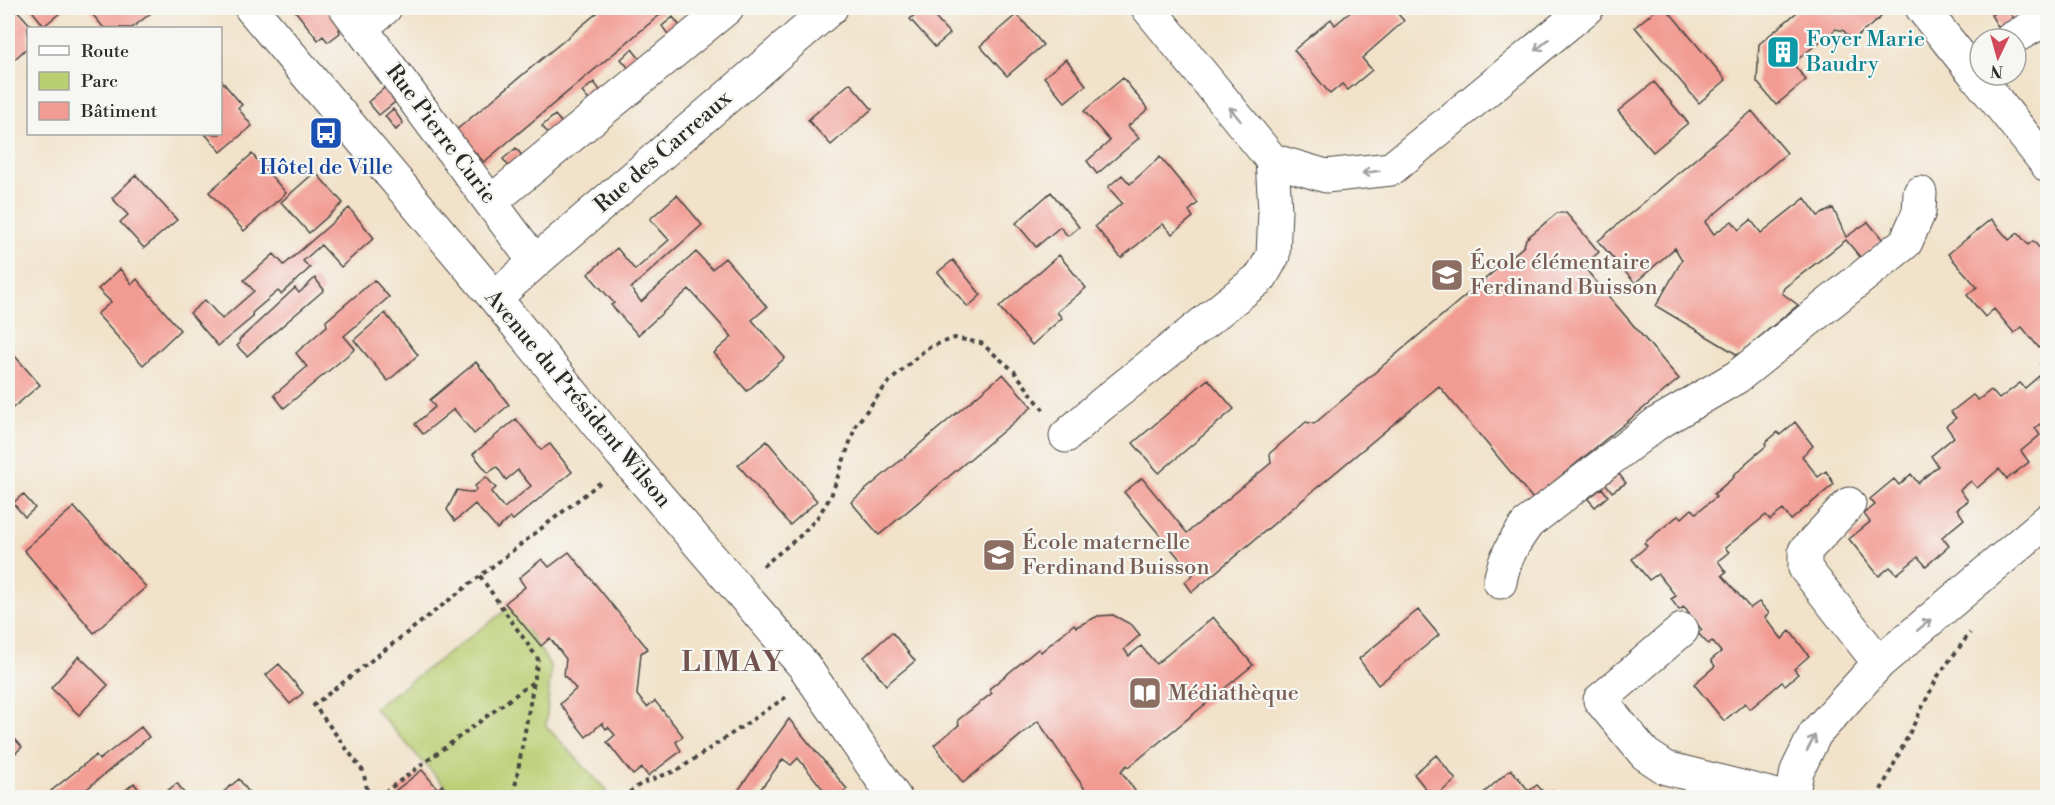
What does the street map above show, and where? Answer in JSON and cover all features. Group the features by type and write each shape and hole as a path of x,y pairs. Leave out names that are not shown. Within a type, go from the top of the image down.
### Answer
{"street":[{"name":"Avenue du Président Wilson","path":"251,8 495,298 628,461 804,666 895,798"},
{"path":"492,201 727,8"},
{"name":"Rue des Carreaux","path":"495,298 831,8"},
{"path":"1148,8 1272,159 1326,176 1391,169 1587,8"},
{"path":"1922,8 1968,56"},
{"name":"Rue Pierre Curie","path":"364,14 535,262"},
{"path":"2028,30 2048,18"},
{"path":"1990,87 2048,166"},
{"path":"1066,436 1101,405 1261,277 1273,256 1275,211 1272,159"},
{"path":"1500,582 1503,564 1512,544 1528,523 1656,424 1737,377 1906,242 1919,212 1920,193"},
{"path":"1849,504 1805,551 1805,568 1879,663"},
{"path":"1792,798 1797,771 1815,734 1879,663 2048,520"},
{"path":"1682,630 1600,700 1645,754 1666,768 1785,798"}],"path":[{"path":"737,588 800,536 817,518 831,496 856,425 887,384 927,348 955,338 981,343 1014,371 1066,436"},
{"path":"369,798 363,771 314,705 628,461"},
{"path":"480,576 538,658 513,798"},
{"path":"1877,798 1938,676 1973,628"},
{"path":"622,798 642,783 678,770 813,678"},
{"path":"377,798 534,681"}],"green space":[{"path":"512,606 551,667 546,726 607,791 596,798 455,797 374,708"}],"building":[{"path":"8,8 15,8 32,27 27,27 27,48 8,65"},
{"path":"30,8 66,8 44,26"},
{"path":"293,8 333,8 343,26 339,29 340,33 328,42 323,36 318,40"},
{"path":"603,8 668,8 484,162 455,131"},
{"path":"922,8 926,8 950,34 935,47 910,19"},
{"path":"1355,8 1393,8 1404,21 1362,58 1372,70 1348,90 1342,84 1330,94 1294,50 1331,19 1335,25"},
{"path":"1658,8 1666,8 1726,80 1699,103 1635,27"},
{"name":"Foyer Marie Baudry","path":"1802,8 1873,8 1881,17 1852,41 1844,31 1836,29 1797,60 1795,66 1806,80 1776,105 1757,82 1759,44"},
{"path":"2007,8 2016,22 2008,27 1998,27 1991,15"},
{"path":"88,9 156,9 133,27 103,27"},
{"path":"1017,14 1043,45 1007,76 980,46"},
{"path":"673,17 683,30 672,40 662,26"},
{"path":"632,49 643,63 632,72 621,59"},
{"path":"1066,59 1086,85 1065,102 1044,77"},
{"path":"1123,78 1148,109 1128,126 1139,138 1097,174 1087,161 1110,141 1084,111"},
{"path":"222,81 242,105 238,108 252,126 221,152 206,135 222,135"},
{"path":"594,82 604,96 593,105 582,92"},
{"path":"1654,82 1688,123 1653,152 1618,111"},
{"path":"390,83 400,98 379,115 368,102"},
{"path":"850,83 872,109 831,145 808,120"},
{"path":"393,109 403,123 396,130 385,116"},
{"path":"1752,111 1787,153 1705,222 1714,234 1732,221 1739,230 1751,220 1761,233 1805,198 1818,216 1833,208 1846,237 1868,222 1883,240 1861,258 1846,240 1784,288 1782,293 1798,305 1738,355 1656,306 1682,260 1675,248 1635,283 1598,241"},
{"path":"555,115 566,128 553,139 542,126"},
{"path":"516,148 526,161 513,172 503,159"},
{"path":"252,154 286,193 244,231 209,192"},
{"path":"1160,157 1198,203 1189,211 1193,217 1172,234 1163,224 1121,258 1095,226 1122,203 1108,187 1122,175 1130,184"},
{"path":"315,172 343,203 309,233 281,202"},
{"path":"136,175 177,220 144,248 120,222 128,215 112,198"},
{"path":"1051,192 1079,227 1068,236 1060,227 1036,247 1016,223"},
{"path":"677,195 702,225 631,288 641,302 696,252 712,269 725,258 767,307 752,320 785,358 747,391 714,353 732,337 689,289 638,335 611,305 614,303 588,274 617,248 635,270 669,240 650,219"},
{"path":"349,208 374,238 341,267 321,245 303,261 310,268 281,294 278,291 252,313 253,317 218,346 190,313 205,300 222,319 254,291 244,280 274,254 284,265"},
{"path":"1557,213 1566,213 1599,252 1583,266 1679,379 1533,499 1439,386 1192,592 1185,582 1193,575 1124,492 1142,478 1187,533 1271,463 1270,453 1306,422 1314,424 1524,246 1526,239"},
{"path":"1991,219 2009,240 2018,233 2028,245 2033,241 2048,257 2046,265 2048,267 2048,350 2044,345 2039,348 2022,327 2014,333 1994,309 1985,317 1967,295 1977,287 1948,254"},
{"path":"1059,255 1086,288 1057,312 1062,318 1032,345 999,307"},
{"path":"953,260 981,295 968,307 938,272"},
{"path":"120,269 132,284 137,279 180,330 143,365 97,314 111,302 98,289"},
{"path":"315,278 324,290 247,356 237,346 240,343 239,340 295,288 299,293"},
{"path":"374,280 389,297 344,336 355,349 284,408 274,395 307,367 296,353 327,326 326,321"},
{"path":"385,313 418,355 388,381 354,340"},
{"path":"8,348 40,385 8,412"},
{"path":"2048,359 2048,418 2035,428 2040,435 2021,451 2029,462 2007,479 1999,469 1977,488 1971,481 1960,490 1968,501 1957,509 1964,519 1942,537 1949,546 1926,566 1918,557 1897,574 1890,567 1879,576 1849,539 1870,522 1864,514 1875,505 1870,499 1894,479 1899,485 1911,474 1918,483 1938,466 1931,456 1954,437 1946,426 1956,418 1951,412 1973,395 1978,400 1991,390 1999,399 2020,383 2025,388 2045,371 2040,364"},
{"path":"476,362 509,405 474,434 454,409 423,434 415,424 435,407 430,400"},
{"path":"1003,374 1032,407 879,535 851,502"},
{"path":"1208,379 1234,409 1159,473 1133,443"},
{"path":"516,419 541,450 550,444 572,472 513,520 510,518 497,529 475,504 455,521 447,510 457,490 473,493 476,490 475,486 486,477 496,488 491,492 504,508 531,486 518,470 506,480 497,467 488,473 473,454"},
{"path":"1795,422 1813,446 1802,456 1818,477 1826,471 1834,484 1791,520 1783,510 1770,520 1766,515 1725,548 1729,552 1718,561 1726,572 1722,575 1750,608 1759,602 1769,613 1765,617 1782,639 1790,631 1809,656 1794,669 1798,674 1785,685 1782,682 1750,709 1745,703 1724,721 1694,684 1715,666 1711,660 1721,652 1712,641 1708,644 1698,633 1702,630 1684,607 1679,610 1671,599 1676,596 1658,574 1649,580 1632,559 1647,546 1644,543 1679,515 1682,518 1692,509 1696,513 1716,497 1714,494 1766,446 1765,443 1778,432 1780,435"},
{"path":"767,441 817,501 790,525 738,465"},
{"path":"1619,474 1626,483 1612,492 1606,484"},
{"path":"1602,488 1608,496 1595,507 1588,499"},
{"path":"23,494 35,508 25,517 13,503"},
{"path":"74,507 146,587 94,633 24,550"},
{"path":"569,552 648,649 641,653 637,695 647,707 655,701 683,736 676,742 681,751 648,776 642,768 633,775 607,742 615,735 602,723 586,737 560,704 576,689 564,675 566,659 550,638 541,646 505,603 525,587 519,578 542,559 549,567"},
{"path":"1418,610 1439,635 1378,685 1359,659"},
{"name":"Médiathèque","path":"1113,615 1132,625 1140,635 1124,649 1129,656 1141,646 1156,664 1213,617 1253,665 1129,767 1127,765 1121,771 1140,798 1091,798 1038,721 963,783 934,745 959,725 958,720 992,693 989,689 1038,649 1041,652 1074,624 1076,627 1098,616"},
{"path":"892,632 915,661 886,685 864,657"},
{"path":"79,656 108,685 79,715 51,688"},
{"path":"279,664 303,693 290,704 266,675"},
{"path":"789,719 847,789 836,798 830,798 798,758 791,765 783,759 754,798 737,798 735,795"},
{"path":"141,727 149,737 76,798 56,798 51,791 96,755 99,760"},
{"path":"15,739 22,747 8,760 8,746"},
{"path":"1436,755 1456,780 1433,798 1414,774"},
{"path":"1511,769 1529,791 1537,785 1546,795 1553,790 1560,798 1478,798"},
{"path":"422,770 438,789 442,785 452,798 400,798 395,791"},
{"path":"239,779 253,798 216,798"},
{"path":"134,783 145,798 116,798"},
{"path":"177,783 184,793 179,798 165,798 168,795 166,792"}],"place":[{"name":"Foyer Marie Baudry","path":"1783,52"},
{"name":"Hôtel de Ville","path":"326,133"},
{"name":"École élémentaire Ferdinand Buisson","path":"1447,275"},
{"name":"École maternelle Ferdinand Buisson","path":"999,555"},
{"name":"Médiathèque","path":"1145,693"}],"district":[{"name":"LIMAY","path":"733,662"}]}
